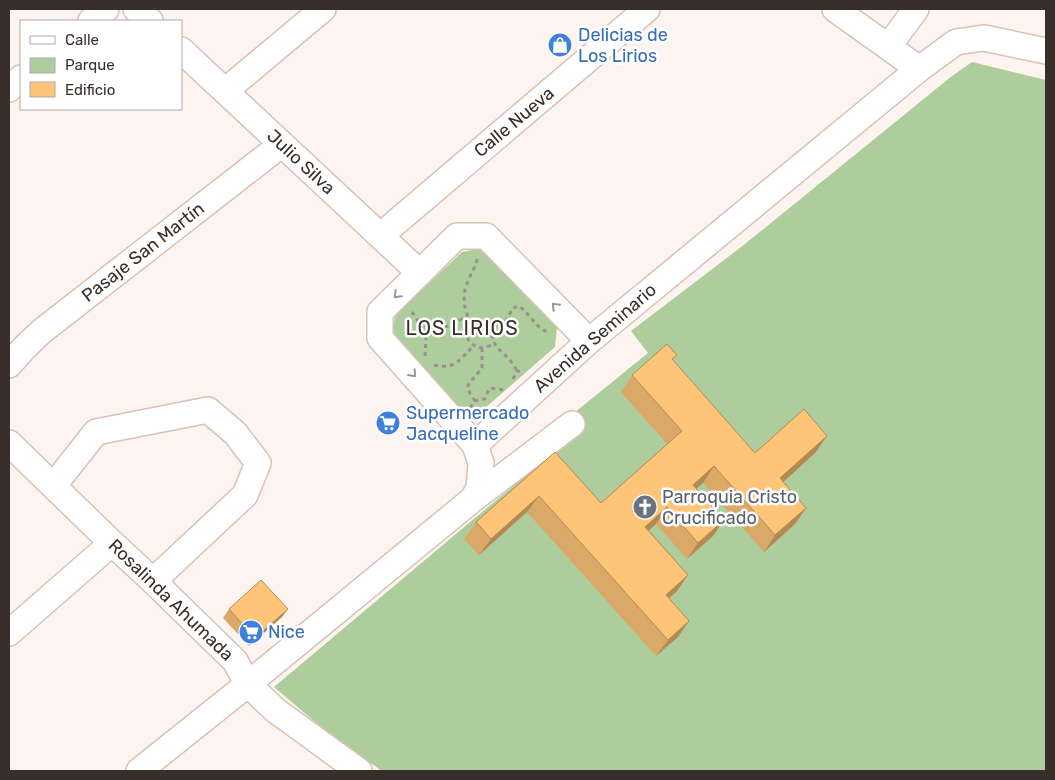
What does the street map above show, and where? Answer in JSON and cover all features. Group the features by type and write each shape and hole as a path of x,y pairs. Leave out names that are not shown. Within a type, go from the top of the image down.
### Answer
{"street":[{"path":"92,20 106,9"},
{"path":"136,9 149,20"},
{"path":"225,91 323,9"},
{"name":"Calle Nueva","path":"380,236 648,9"},
{"path":"835,9 920,69"},
{"path":"888,47 916,9"},
{"name":"Avenida Seminario","path":"475,445 581,334 956,42 984,38 1046,51"},
{"name":"Julio Silva","path":"182,51 420,273"},
{"path":"9,89 20,79"},
{"name":"Pasaje San Martín","path":"9,365 42,331 282,144"},
{"path":"473,499 479,488 481,463 475,445 380,338 380,312 457,236 486,236 581,334"},
{"path":"54,485 96,432 208,410 235,433 258,463 245,495 153,581"},
{"path":"138,771 248,684 473,499 572,424"},
{"name":"Rosalinda Ahumada","path":"9,443 235,661 248,684 275,710 359,771"},
{"path":"9,632 112,543"}],"path":[{"path":"472,236 477,261 466,284 465,309 467,316 472,322 489,327 502,327 513,308 519,306 538,327 556,336 581,334"},
{"path":"399,293 420,325 429,328 444,328 467,316"},
{"path":"472,322 468,332 468,339 474,345 482,348 494,344"},
{"path":"489,327 494,344 514,363 517,370"},
{"path":"431,364 452,366 474,345"},
{"path":"475,401 470,395 468,385 482,368 482,348"}],"green space":[{"path":"972,62 1046,80 1046,771 382,771 327,732 274,687 532,470 521,456 648,353 631,331 745,244 952,76"},
{"path":"482,248 557,327 555,347 477,415 461,413 393,333 395,315 462,252"}],"building":[{"name":"Parroquia Cristo Crucificado","path":"667,344 677,355 672,359 755,453 804,409 827,436 780,478 806,508 775,535 714,466 693,485 724,520 698,543 667,507 645,527 688,575 666,595 689,621 668,640 539,496 491,539 476,522 555,452 601,503 682,431 632,375"},
{"name":"Nice","path":"261,580 288,609 255,638 229,609"}],"place":[{"name":"Delicias de Los Lirios","path":"560,45"},
{"name":"Supermercado Jacqueline","path":"388,423"},
{"name":"Parroquia Cristo Crucificado","path":"645,507"},
{"name":"Nice","path":"251,632"}],"district":[{"name":"LOS LIRIOS","path":"462,328"}]}
